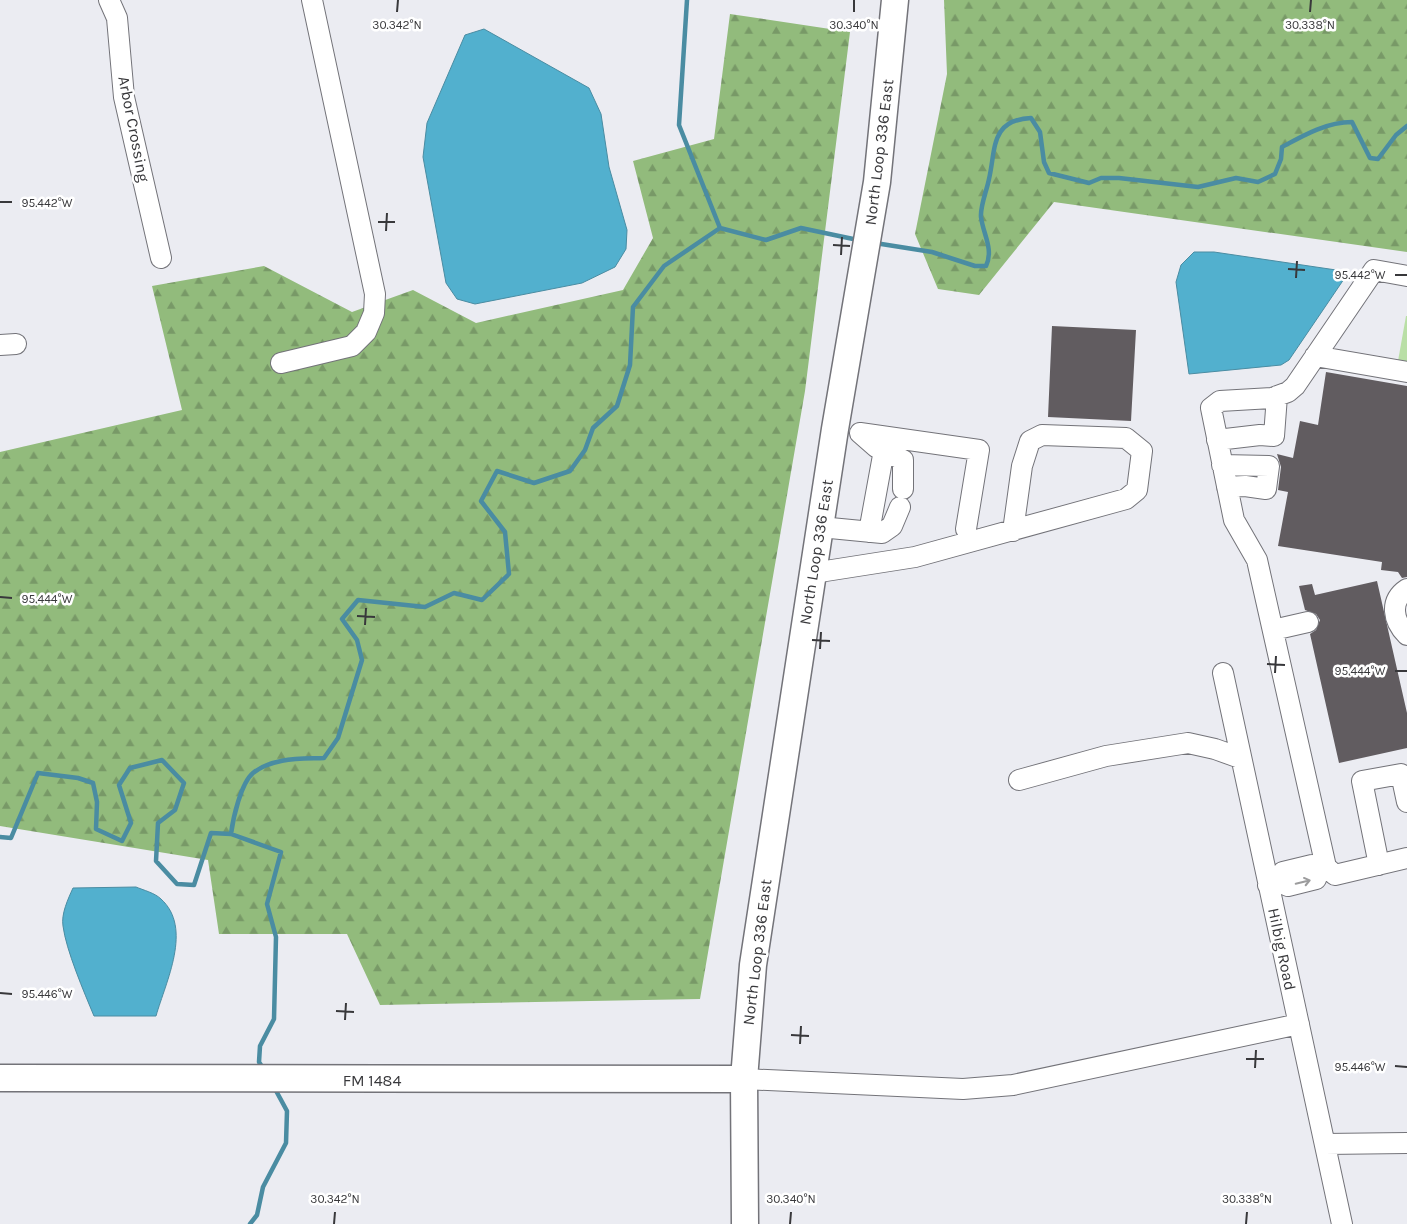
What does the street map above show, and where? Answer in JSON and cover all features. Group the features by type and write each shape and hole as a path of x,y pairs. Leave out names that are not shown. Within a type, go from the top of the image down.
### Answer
{"main road":[{"name":"North Loop 336 East","path":"745,1224 744,1079 753,965 835,429 877,182 895,0"},
{"name":"FM 1484","path":"0,1078 144,1080 744,1079"}],"street":[{"name":"Arbor Crossing","path":"109,0 117,18 124,98 161,258"},
{"path":"282,362 352,346 366,332 374,313 374,294 312,0"},
{"path":"1323,868 1257,560 1234,520 1211,408 1220,401 1277,396 1295,386 1374,270 1407,276"},
{"path":"1315,356 1407,372"},
{"path":"1217,440 1260,435 1274,436 1277,396"},
{"path":"835,429 979,450 966,529"},
{"path":"820,527 882,533 892,526 901,498 903,460 876,447 860,433"},
{"path":"813,573 915,557 1013,531 1126,499 1137,490 1142,451 1126,438 1042,435 1030,441 1022,466 1013,531"},
{"path":"869,532 884,450"},
{"path":"1222,465 1269,466 1266,488 1227,487"},
{"path":"1407,589 1399,594 1394,608 1400,628 1407,635"},
{"path":"1273,630 1308,622"},
{"name":"Hilbig Road","path":"1223,673 1240,758 1274,883 1299,1024 1342,1224"},
{"path":"1019,780 1106,756 1188,743 1216,749 1240,758"},
{"path":"1379,865 1362,781 1401,774 1407,802"},
{"path":"1274,883 1283,872 1312,865 1323,868 1335,875 1407,858"},
{"path":"744,1079 963,1089 1013,1085 1299,1024"},
{"path":"1325,1144 1407,1143"}],"green space":[{"path":"944,0 1407,0 1407,252 1054,202 979,295 938,289 915,234 947,74"},
{"path":"730,14 850,32 805,391 700,999 380,1005 347,934 219,934 208,860 0,826 0,452 182,410 152,286 264,266 352,312 413,290 476,323 623,290 653,238 633,161 714,139"},
{"path":"1407,316 1407,363 1398,361"}],"water":[{"path":"484,29 589,88 601,114 609,167 627,230 626,249 615,267 582,283 475,304 457,299 446,283 423,157 427,123 465,35"},
{"path":"1194,252 1214,252 1343,271 1344,279 1289,360 1281,365 1189,374 1176,282 1181,265"},
{"path":"136,887 152,893 161,899 170,911 175,925 174,955 166,987 156,1016 94,1016 76,971 65,936 63,917 65,907 73,888"}],"building":[{"path":"1052,326 1136,330 1131,421 1048,417"},
{"path":"1326,372 1407,386 1407,577 1402,578 1398,572 1381,570 1382,562 1278,546 1288,492 1278,490 1281,467 1277,454 1293,458 1300,421 1318,425"},
{"path":"1377,581 1407,713 1407,748 1339,763 1310,634 1316,630 1320,620 1316,614 1305,610 1299,586 1312,584 1315,595"}],"waterway":[{"path":"687,0 679,125 720,228"},
{"path":"875,243 932,252 975,266 986,266 989,254 981,213 995,147 997,138 1002,130 1008,124 1018,120 1031,118 1040,132 1044,162 1049,173 1089,183 1101,178 1119,178 1198,187 1236,178 1258,182 1275,174 1281,159 1282,147 1316,130 1334,124 1352,122 1370,158 1378,159 1396,135 1407,126"},
{"path":"720,228 766,240 801,228 858,240"},
{"path":"264,1070 259,1062 260,1046 274,1019 276,937 267,904 281,852 231,834 241,792 245,784 253,773 278,761 324,758 338,738 362,660 357,640 342,619 358,600 425,607 454,593 482,600 509,574 505,532 481,501 497,471 534,483 570,471 585,450 593,428 617,406 630,365 633,307 664,266 720,228"},
{"path":"0,837 11,838 38,773 78,778 93,783 97,802 96,829 122,841 131,823 119,785 130,768 162,760 184,783 175,810 158,823 156,861 177,884 194,885 211,833 231,834"},
{"path":"250,1224 257,1215 263,1187 286,1143 287,1111 274,1087"}]}
